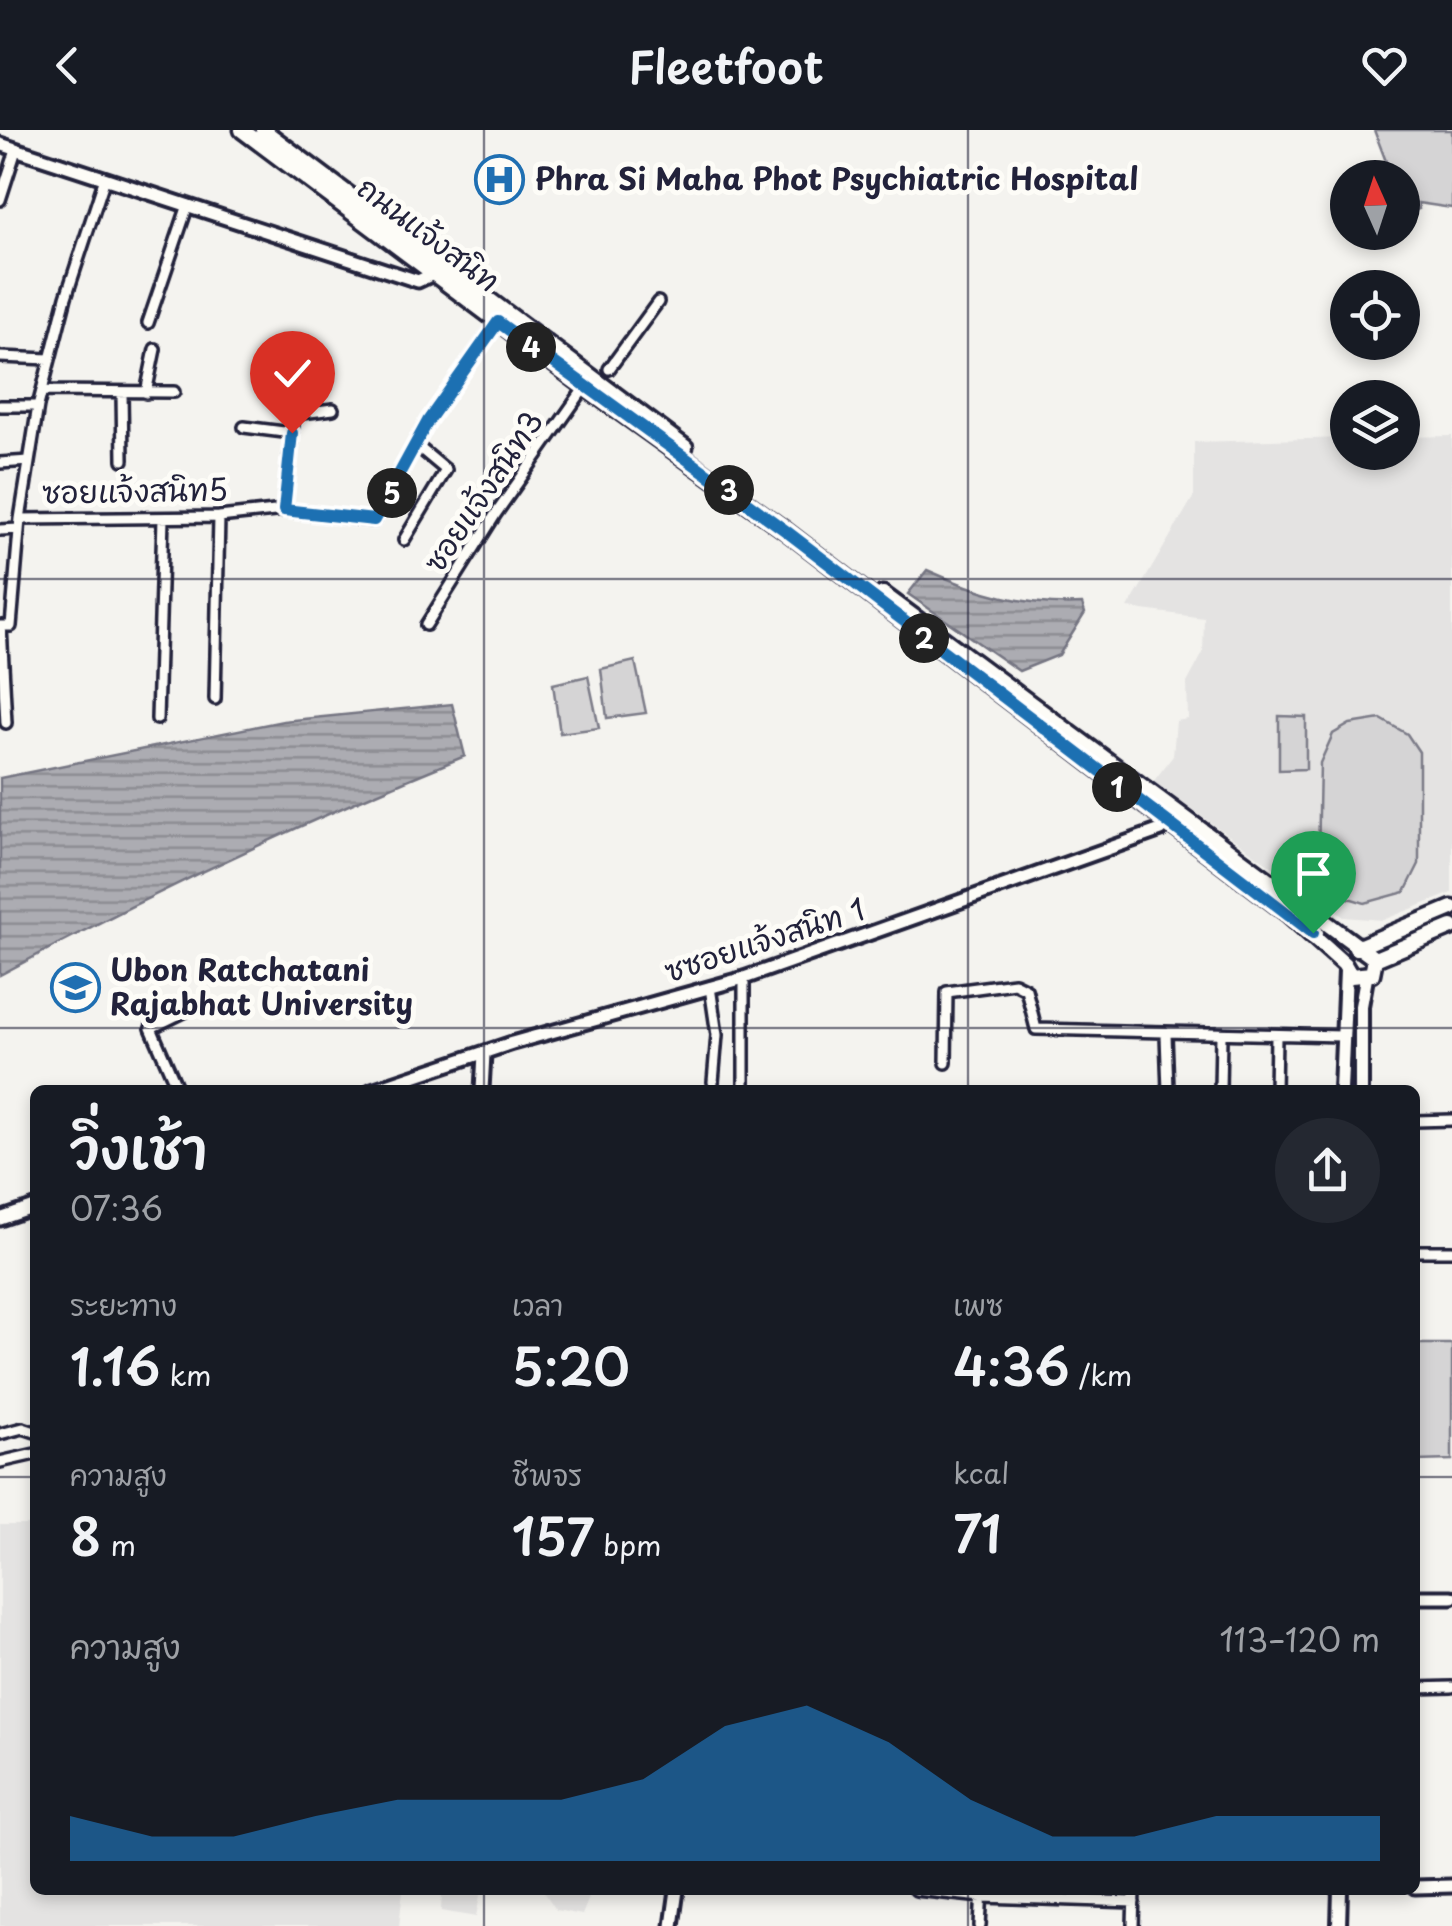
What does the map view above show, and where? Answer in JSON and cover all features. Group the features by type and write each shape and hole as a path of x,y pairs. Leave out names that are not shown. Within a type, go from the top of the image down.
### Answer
{"main road":[{"name":"ถนนแจ้งสนิท","path":"242,130 585,387 786,531 1313,933 1345,968"},
{"name":"ถนนแจ้งสนิท","path":"263,130 1360,947"},
{"path":"1341,1085 1345,968 1350,951 1452,908"},
{"path":"1375,960 1452,927"},
{"path":"1360,947 1375,960"},
{"path":"1361,1085 1361,1006 1366,978 1372,974 1375,960"},
{"path":"1345,968 1366,978"},
{"path":"1339,1926 1342,1895"}],"street":[{"path":"0,144 418,280 433,274"},
{"path":"0,200 16,150"},
{"path":"6,723 4,626 28,461 50,358 105,178"},
{"path":"148,323 188,206"},
{"path":"609,369 658,302"},
{"name":"ซอยแจ้งสนิท5","path":"0,530 20,524 219,517 284,510 374,520 416,446 498,322"},
{"path":"146,393 155,349"},
{"path":"0,356 50,358"},
{"name":"ซอยแจ้งสนิท3","path":"426,625 495,515 585,387"},
{"path":"42,391 174,392"},
{"path":"122,392 122,460"},
{"path":"0,406 38,406"},
{"path":"284,510 296,411 333,409"},
{"path":"244,427 292,433"},
{"path":"404,540 446,470 445,464 416,446"},
{"path":"0,464 28,461"},
{"path":"215,700 219,517"},
{"path":"156,719 163,518"},
{"name":"ซซอยแจ้งสนิท 1","path":"388,1085 744,978 1160,830 1166,824"},
{"path":"744,978 744,1085"},
{"path":"946,1063 945,996 954,988 1023,985 1036,1029 1166,1035 1342,1036"},
{"path":"710,986 716,1035 714,1082"},
{"path":"176,1085 151,1028 188,1010"},
{"path":"1166,1035 1168,1085"},
{"path":"1220,1085 1221,1036"},
{"path":"1275,1085 1276,1037"},
{"path":"482,1085 484,1054"},
{"path":"1420,1120 1452,1120"},
{"path":"0,1219 30,1209"},
{"path":"1420,1251 1452,1251"},
{"path":"0,1434 22,1428 30,1430"},
{"path":"0,1462 30,1455"},
{"path":"1420,1596 1452,1596"},
{"path":"1420,1688 1452,1687"},
{"path":"1420,1887 1452,1886"},
{"path":"672,1926 675,1895"},
{"path":"980,1926 982,1895"},
{"path":"1001,1895 1134,1902"},
{"path":"1133,1926 1134,1895"}],"shaded area":[{"path":"1374,130 1452,130 1452,208 1420,203 1420,160 1385,160"},
{"path":"1452,436 1452,893 1383,920 1344,917 1153,782 1173,756 1176,721 1188,719 1187,683 1203,653 1204,618 1128,608 1194,496 1194,442 1330,438 1330,470 1420,470 1420,437"},
{"path":"927,570 1003,597 1082,604 1085,613 1059,655 1019,671 908,594"},
{"path":"635,661 646,713 607,718 601,669"},
{"path":"588,676 599,728 560,733 553,684"},
{"path":"452,704 465,756 230,859 0,975 0,778 283,721"},
{"path":"1279,716 1306,717 1306,769 1279,770"},
{"path":"1381,719 1407,734 1419,752 1419,864 1405,892 1365,903 1335,894 1318,861 1320,763 1333,734 1350,724"},
{"path":"1420,1344 1452,1344 1452,1460 1420,1461"},
{"path":"0,1525 30,1525 30,1895 402,1895 399,1926 0,1926"},
{"path":"442,1895 480,1895 476,1917 441,1911"},
{"path":"546,1895 590,1895 582,1915 556,1910"}],"place":[{"name":"Phra Si Maha Phot Psychiatric Hospital","path":"500,180"},
{"name":"Ubon Ratchatani Rajabhat University","path":"75,988"}],"route":[{"path":"292,433 284,510 305,510 364,523 374,520 381,514 428,421 498,322 786,531 1313,933"}]}
